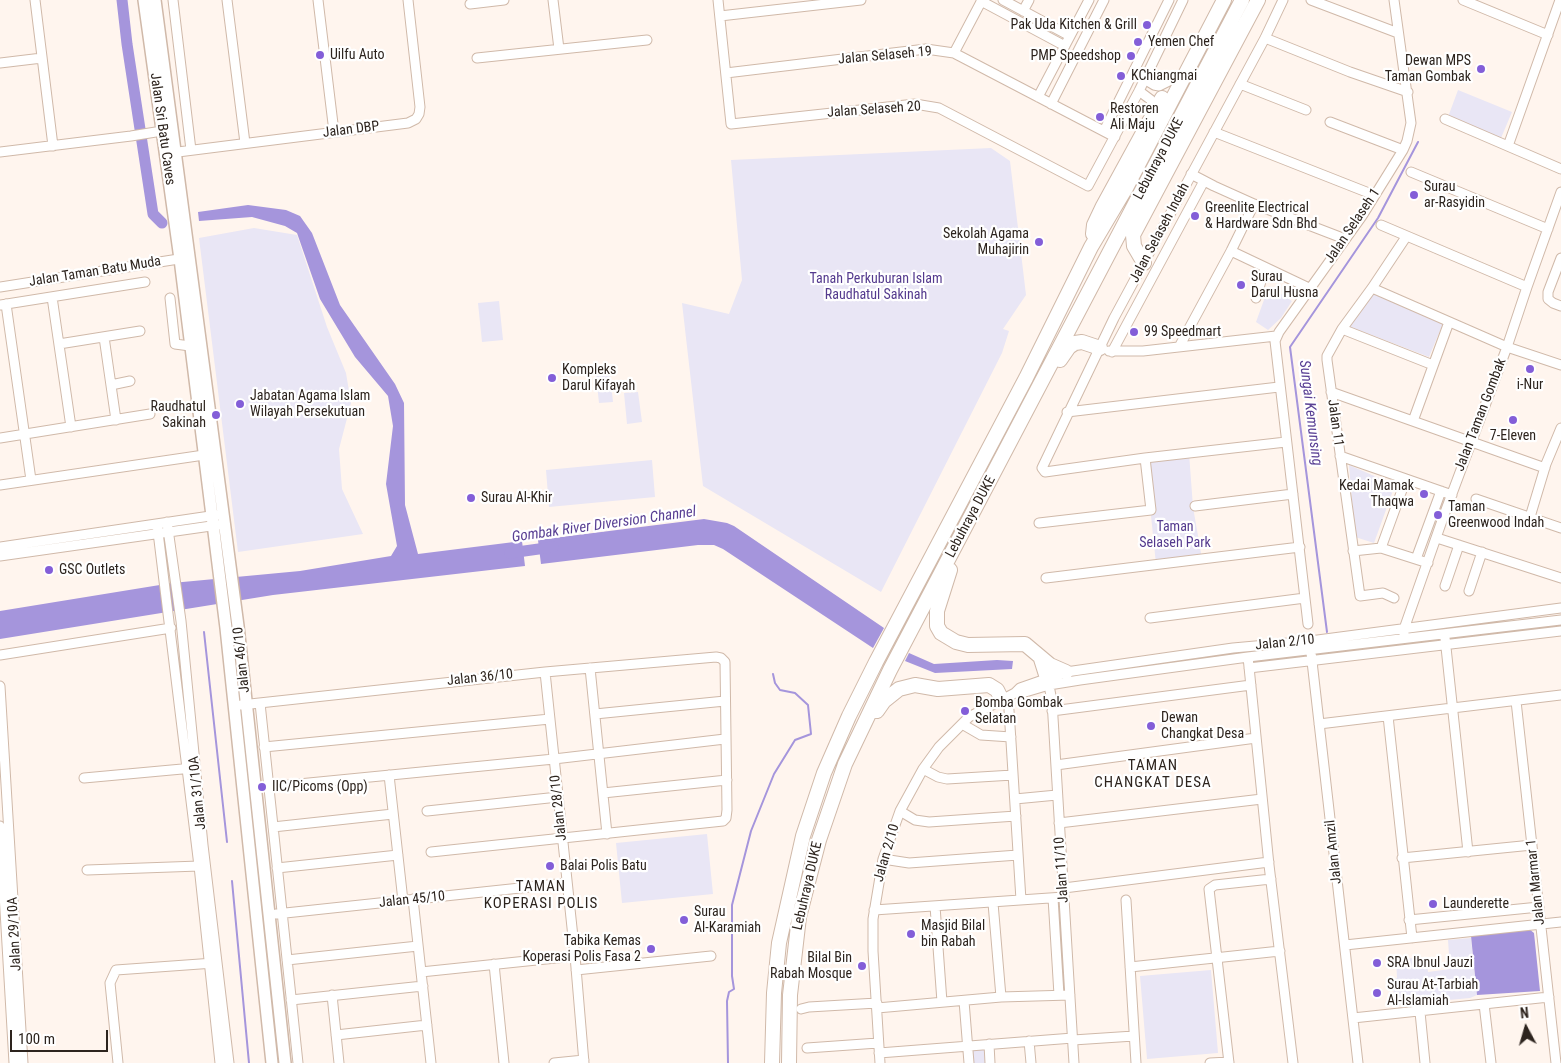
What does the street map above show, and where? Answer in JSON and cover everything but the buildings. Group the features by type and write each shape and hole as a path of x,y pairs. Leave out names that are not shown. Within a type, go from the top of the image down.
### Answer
{"highway":[{"path":"1091,247 1094,225 1097,218 1194,37 1216,0"},
{"name":"Lebuhraya DUKE","path":"772,1063 774,993 779,943 803,836 824,773 849,716 893,629 1026,378 1091,247 1126,188 1224,0"},
{"name":"Lebuhraya DUKE","path":"789,1063 790,995 799,917 819,840 838,780 908,635 1242,0"},
{"path":"1144,263 1134,246 1134,235 1258,0"},
{"path":"1030,405 1069,347 1075,343 1082,342 1106,350"},
{"path":"962,533 937,610 938,630 956,642 968,644 1025,644 1042,659 1068,677"},
{"path":"1042,659 1048,682"},
{"path":"853,749 884,701 898,689 914,685 956,688 985,684 993,686 1009,701"}],"main road":[{"name":"Jalan Sri Batu Caves","path":"144,0 162,131 171,152"},
{"name":"Jalan Sri Batu Caves","path":"155,0 171,152 185,258"},
{"name":"Jalan 46/10","path":"185,258 190,346 204,454 218,520"},
{"name":"Jalan 46/10","path":"185,258 225,577 246,705 285,1063"},
{"name":"Jalan 46/10","path":"230,612 234,706 272,1063"}],"street":[{"path":"35,0 53,146"},
{"path":"173,0 191,150"},
{"path":"227,0 245,143"},
{"path":"318,0 334,132"},
{"name":"Jalan DBP","path":"171,152 408,123 416,119 420,107 408,0"},
{"path":"470,4 504,0"},
{"path":"553,0 559,50"},
{"path":"718,0 726,73"},
{"path":"720,16 861,0"},
{"path":"1003,0 1070,36"},
{"path":"1023,11 1029,0"},
{"path":"1038,97 1089,0"},
{"path":"1051,104 1104,0"},
{"path":"1104,131 1168,0"},
{"path":"1115,137 1184,0"},
{"name":"Jalan Selaseh Indah","path":"1106,350 1114,318 1265,38 1283,0"},
{"path":"1311,0 1398,33"},
{"name":"Jalan Selaseh 1","path":"1276,336 1374,196 1403,150 1410,131 1408,92 1394,0"},
{"path":"1464,0 1548,34"},
{"path":"1508,146 1560,0"},
{"path":"954,53 981,1 1065,46"},
{"path":"1265,38 1350,72 1408,92"},
{"path":"477,58 647,40"},
{"name":"Jalan Selaseh 19","path":"726,73 926,49 954,53 1115,137"},
{"path":"0,63 42,58"},
{"name":"Jalan Selaseh 20","path":"726,73 731,124 916,104 939,108 1088,186 1115,137"},
{"path":"1144,79 1159,86 1173,79"},
{"path":"1240,84 1306,110"},
{"path":"1138,91 1151,100 1154,114"},
{"path":"1446,119 1561,168"},
{"path":"1330,122 1403,150"},
{"path":"0,152 162,131"},
{"path":"1214,132 1374,196"},
{"path":"1411,172 1548,229"},
{"path":"1191,174 1254,204 1345,239"},
{"name":"Jalan Selaseh Indah","path":"1145,458 1045,472 1042,468 1067,412 1106,350 1204,181"},
{"name":"Jalan Taman Gombak","path":"1404,634 1436,538 1507,347 1561,192"},
{"path":"1179,347 1231,252 1254,204"},
{"path":"1380,225 1527,287"},
{"name":"Jalan 11","path":"1394,598 1383,593 1360,596 1327,356 1342,329 1406,237"},
{"path":"1231,252 1309,288"},
{"name":"Jalan Taman Batu Muda","path":"0,287 185,258"},
{"path":"1561,258 1548,292 1548,299 1561,306"},
{"path":"1256,298 1265,268"},
{"path":"31,480 3,304 145,282"},
{"path":"1372,288 1507,347 1561,365"},
{"path":"52,297 71,427"},
{"path":"170,298 175,344 190,346"},
{"path":"1413,421 1449,322"},
{"path":"1342,329 1433,365"},
{"path":"59,344 140,331"},
{"path":"1106,350 1143,351 1276,336 1274,347 1308,624"},
{"path":"104,337 116,420"},
{"path":"111,385 130,381"},
{"path":"1067,412 1279,387"},
{"path":"1331,392 1545,468"},
{"path":"0,438 150,414"},
{"path":"1530,517 1545,468 1561,428"},
{"path":"1039,523 1151,510 1145,458 1286,442"},
{"path":"0,485 204,454"},
{"path":"1340,456 1452,495"},
{"path":"1381,548 1406,479"},
{"path":"1416,559 1440,491"},
{"path":"1196,506 1293,494"},
{"path":"1476,499 1561,528"},
{"path":"0,547 162,523 218,520"},
{"path":"0,556 164,533 218,520"},
{"name":"Jalan 31/10A","path":"162,523 176,581 181,621 199,866 229,1063"},
{"name":"Jalan 31/10A","path":"164,533 166,582 171,626 191,768 213,963 220,1063"},
{"path":"1436,538 1561,578"},
{"path":"1445,586 1458,545"},
{"path":"1046,578 1300,547"},
{"path":"1353,551 1381,548 1428,563"},
{"path":"1469,591 1482,552"},
{"path":"1150,618 1305,598"},
{"name":"Jalan 2/10","path":"1068,677 1248,658 1310,646 1404,634 1561,608"},
{"name":"Jalan 2/10","path":"1404,634 1444,633 1561,620"},
{"path":"0,655 171,626"},
{"path":"1249,668 1561,631"},
{"path":"1444,633 1468,852"},
{"name":"Jalan 2/10","path":"1009,701 1020,688 1068,677 1233,648 1310,646"},
{"name":"Jalan Amzil","path":"1310,646 1358,1063"},
{"name":"Jalan 36/10","path":"234,706 545,672 716,657 721,658 725,662 725,701"},
{"path":"1248,658 1269,863 1294,1063"},
{"path":"590,668 607,834"},
{"name":"Jalan 28/10","path":"545,672 575,956 584,1061"},
{"path":"1033,690 1052,701 1068,677"},
{"name":"Jalan 2/10","path":"880,1063 873,950 874,910 883,859 900,811 923,769 939,747 962,724 969,718 1048,682"},
{"name":"Jalan 11/10","path":"1048,682 1052,701 1074,1063"},
{"path":"1052,710 1250,685"},
{"name":"Jalan 29/10A","path":"0,686 23,1063"},
{"path":"1319,724 1561,695"},
{"path":"431,852 723,821 726,818 725,701 594,714"},
{"path":"1009,701 1021,900"},
{"name":"Jalan Marmar 1","path":"1516,701 1556,1063"},
{"name":"Jalan 46/10","path":"260,703 298,1063"},
{"path":"1388,716 1412,938"},
{"path":"264,747 550,719"},
{"path":"962,724 981,735 1011,736"},
{"path":"1056,765 1256,738"},
{"path":"268,787 554,759 725,739"},
{"path":"84,778 191,768"},
{"path":"923,769 938,777 947,779 1013,775"},
{"path":"389,775 403,900"},
{"path":"603,793 727,780"},
{"path":"1015,799 1058,795"},
{"path":"427,811 558,797"},
{"path":"1059,823 1262,799"},
{"path":"900,811 915,820 929,822 1016,816"},
{"path":"273,827 394,814"},
{"name":"Jalan 29/10A","path":"0,826 14,1063"},
{"path":"1402,858 1532,845"},
{"path":"277,868 398,855"},
{"path":"883,859 909,863 1018,856"},
{"path":"874,910 1053,898 1064,893 1269,863"},
{"path":"87,870 199,866"},
{"path":"1210,1063 1229,1062 1209,889 1215,885 1271,880"},
{"name":"Jalan 45/10","path":"257,915 567,883"},
{"path":"1053,898 1059,995"},
{"path":"413,899 431,1063"},
{"path":"1126,900 1136,1063"},
{"path":"993,903 1001,997"},
{"path":"934,906 942,1002"},
{"path":"1409,920 1539,907"},
{"path":"1345,945 1561,922"},
{"path":"287,960 418,946"},
{"path":"1130,967 1280,951"},
{"path":"421,972 575,956"},
{"path":"576,970 711,956"},
{"path":"118,1063 110,983 116,970 213,963"},
{"path":"494,964 504,1063"},
{"path":"291,1000 422,986"},
{"path":"332,995 339,1063"},
{"path":"801,1009 809,1007 964,1001 1001,997 1070,995"},
{"path":"1353,1018 1549,997"},
{"path":"964,1001 969,1063"},
{"path":"1484,1004 1491,1063"},
{"path":"1420,1012 1425,1063"},
{"path":"336,1035 427,1025"},
{"path":"808,1048 968,1046 1134,1036"},
{"path":"1029,1041 1031,1063"},
{"path":"989,1044 990,1063"},
{"path":"554,1063 584,1061"}],"green space":[{"path":"1458,90 1512,112 1501,138 1448,117"},
{"name":"Tanah Perkuburan Islam Raudhatul Sakinah","path":"991,148 1010,161 1026,295 1003,329 1009,331 1002,353 881,592 703,486 682,303 729,314 742,280 731,160"},
{"path":"254,228 297,235 327,327 346,373 351,403 339,449 342,489 363,534 238,552 199,238"},
{"path":"1269,286 1292,301 1281,318 1268,330 1256,322"},
{"path":"1373,293 1444,321 1429,357 1348,326"},
{"path":"499,301 503,340 482,342 478,303"},
{"path":"610,373 613,402 599,403 596,375"},
{"path":"638,392 642,422 627,424 624,393"},
{"name":"Taman Selaseh Park","path":"1189,453 1193,507 1202,559 1156,564 1145,458"},
{"path":"652,460 655,497 549,507 546,470"},
{"path":"1349,465 1395,485 1374,543 1355,537"},
{"path":"707,834 713,894 622,903 616,843"},
{"path":"1471,938 1477,995 1470,998 1395,1005 1392,979 1397,978 1396,959 1415,958 1415,962 1427,961 1428,972 1450,969 1448,940"},
{"path":"1211,970 1218,1053 1147,1059 1140,976"},
{"path":"985,1047 986,1063 973,1063 972,1048"}],"shaded area":[{"path":"248,205 286,210 300,216 312,233 340,305 395,384 404,403 405,505 418,554 522,541 525,566 273,595 0,639 0,611 172,583 300,571 391,556 397,546 386,484 393,426 388,396 355,357 320,299 297,233 285,226 252,217 199,221 198,212"},
{"path":"704,519 734,526 884,628 873,648 723,549 714,545 698,545 541,564 538,540"},
{"path":"909,653 934,664 997,660 1013,661 1012,669 935,673 905,661"},
{"path":"1529,929 1534,933 1540,991 1477,995 1471,936"}],"waterway":[{"path":"122,0 153,214 162,223"},
{"name":"Sungai Kemunsing","path":"1327,632 1290,347 1378,218 1418,142"},
{"name":"Gombak River Diversion Channel","path":"510,553 553,547"},
{"path":"204,632 227,842"},
{"path":"728,1063 727,1001 729,992 734,989 732,976 732,905 751,831 774,774 795,740 811,734 808,705 795,693 780,690 775,683 773,674"},
{"path":"232,881 249,1063"}],"place":[{"name":"Pak Uda Kitchen & Grill","path":"1147,25"},
{"name":"Yemen Chef","path":"1138,42"},
{"name":"Uilfu Auto","path":"320,55"},
{"name":"PMP Speedshop","path":"1131,56"},
{"name":"Dewan MPS Taman Gombak","path":"1481,69"},
{"name":"KChiangmai","path":"1121,76"},
{"name":"Restoren Ali Maju","path":"1100,117"},
{"name":"Surau ar-Rasyidin","path":"1414,195"},
{"name":"Greenlite Electrical & Hardware Sdn Bhd","path":"1195,216"},
{"name":"Sekolah Agama Muhajirin","path":"1039,242"},
{"name":"Surau Darul Husna","path":"1241,285"},
{"name":"99 Speedmart","path":"1134,332"},
{"name":"i-Nur","path":"1530,369"},
{"name":"Kompleks Darul Kifayah","path":"552,378"},
{"name":"Jabatan Agama Islam Wilayah Persekutuan","path":"240,404"},
{"name":"Raudhatul Sakinah","path":"216,415"},
{"name":"7-Eleven","path":"1513,420"},
{"name":"Kedai Mamak Thaqwa","path":"1424,494"},
{"name":"Surau Al-Khir","path":"471,498"},
{"name":"Taman Greenwood Indah","path":"1438,515"},
{"name":"GSC Outlets","path":"49,570"},
{"name":"Bomba Gombak Selatan","path":"965,711"},
{"name":"Dewan Changkat Desa","path":"1151,726"},
{"name":"IIC/Picoms (Opp)","path":"262,787"},
{"name":"Balai Polis Batu","path":"550,866"},
{"name":"Launderette","path":"1433,904"},
{"name":"Surau Al-Karamiah","path":"684,920"},
{"name":"Masjid Bilal bin Rabah","path":"911,934"},
{"name":"Tabika Kemas Koperasi Polis Fasa 2","path":"651,949"},
{"name":"SRA Ibnul Jauzi","path":"1377,963"},
{"name":"Bilal Bin Rabah Mosque","path":"862,966"},
{"name":"Surau At-Tarbiah Al-Islamiah","path":"1377,993"}],"district":[{"name":"TAMAN CHANGKAT DESA","path":"1153,774"},
{"name":"TAMAN KOPERASI POLIS","path":"541,896"}]}
